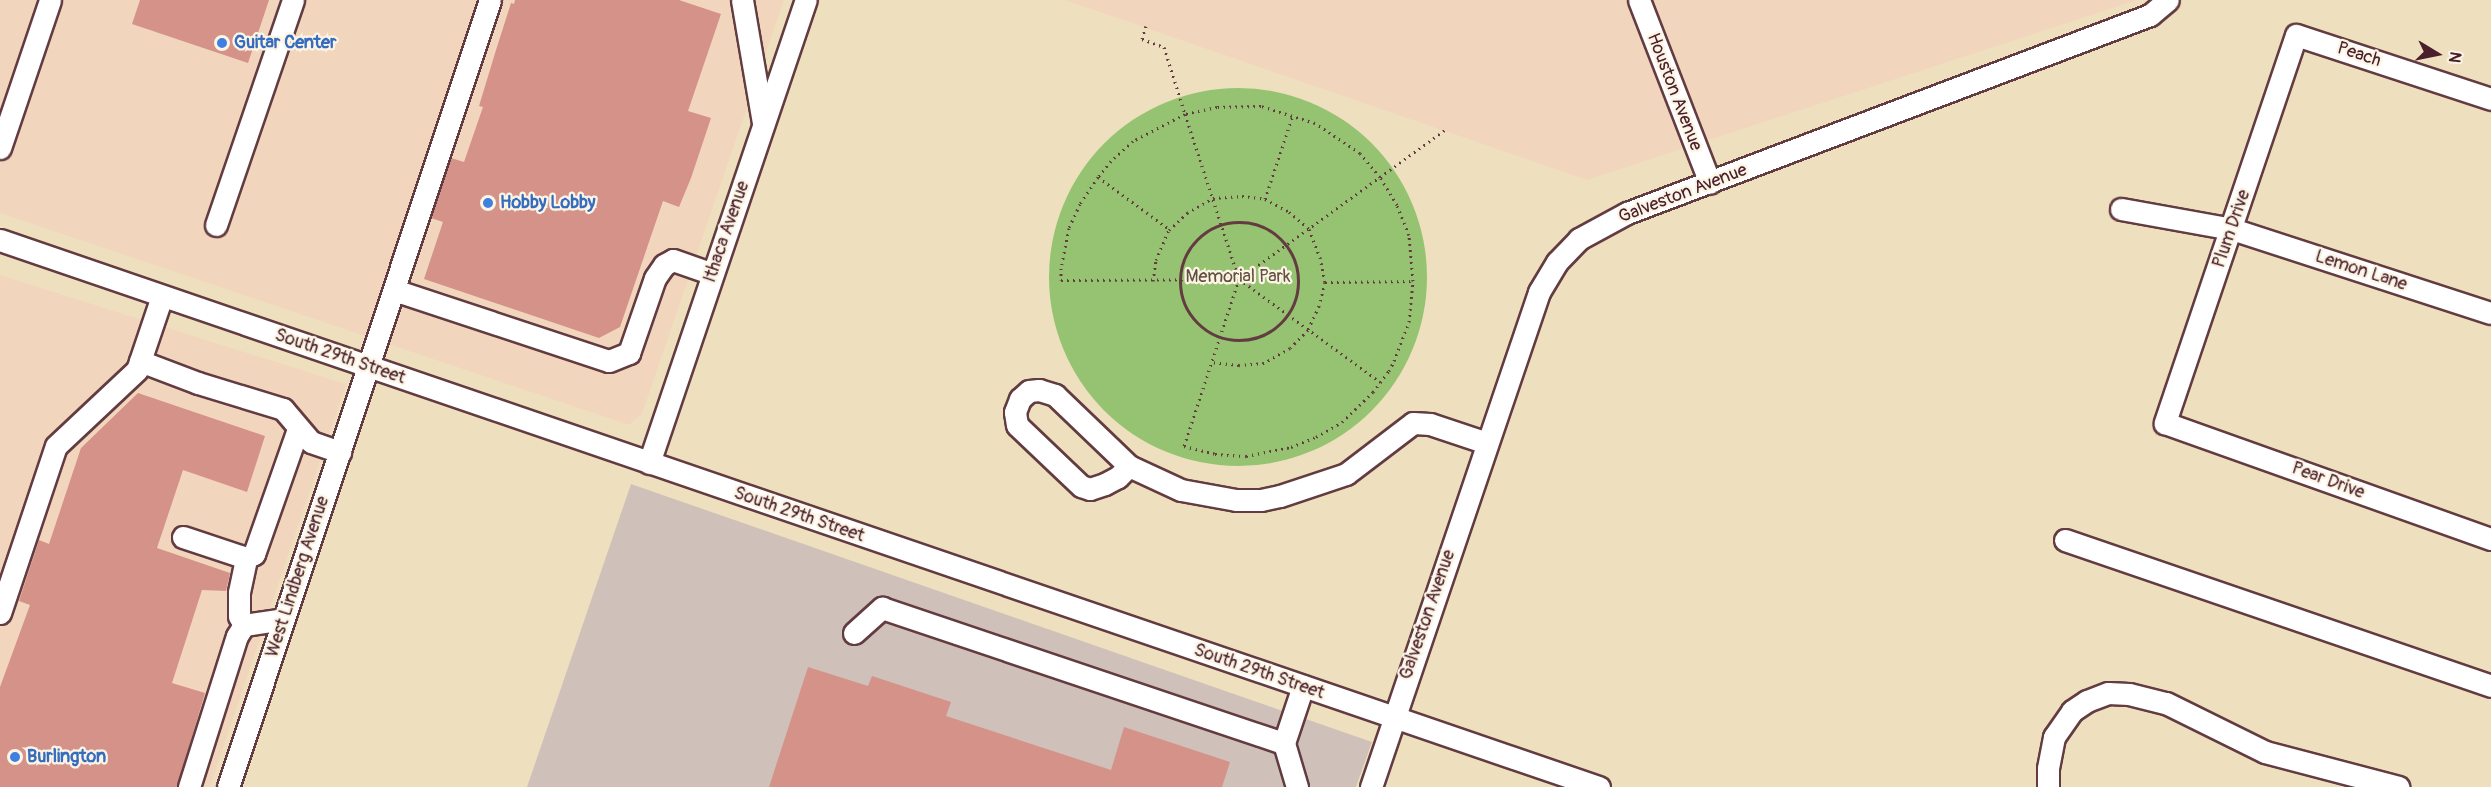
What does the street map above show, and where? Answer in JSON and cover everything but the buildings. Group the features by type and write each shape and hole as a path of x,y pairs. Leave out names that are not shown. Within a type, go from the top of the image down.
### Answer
{"street":[{"path":"0,148 50,0"},
{"path":"216,225 293,0"},
{"name":"West Lindberg Avenue","path":"228,787 490,0"},
{"path":"742,0 763,125"},
{"name":"Ithaca Avenue","path":"649,463 806,0"},
{"name":"Houston Avenue","path":"1639,0 1710,183"},
{"name":"Galveston Avenue","path":"1371,787 1539,292 1557,262 1580,239 1627,213 2150,15 2168,0"},
{"name":"Peach","path":"2296,35 2491,99"},
{"name":"Plum Drive","path":"2165,423 2296,35"},
{"name":"Lemon Lane","path":"2121,209 2232,229 2491,313"},
{"name":"South 29th Street","path":"0,240 1599,787"},
{"path":"393,290 609,361 630,352 655,278 664,265 673,260 713,274"},
{"path":"0,612 56,446 137,370 162,296"},
{"path":"140,361 198,383 283,409 311,442 339,452"},
{"path":"1129,466 1118,477 1105,484 1090,489 1081,486 1017,425 1015,412 1020,399 1029,391 1039,390 1055,396 1129,466 1181,490 1236,500 1261,500 1302,491 1346,474 1413,423 1430,424 1486,443"},
{"name":"Pear Drive","path":"2165,423 2491,539"},
{"path":"183,537 246,558 254,554 298,429"},
{"path":"2065,540 2491,686"},
{"path":"244,625 239,616 239,592 246,558"},
{"path":"854,633 882,608 1284,743"},
{"path":"189,787 237,636 244,625 284,619"},
{"path":"1297,787 1284,743 1303,686"},
{"path":"2048,787 2048,768 2054,737 2072,711 2087,701 2108,693 2129,694 2166,703 2265,753 2398,787"}],"path":[{"path":"1146,26 1142,39 1164,46 1185,114 1239,279 1184,446 1215,454 1257,454 1317,437 1342,422 1364,402 1394,361 1409,322 1413,281 1408,235 1397,205 1380,177 1360,153 1334,133 1293,115 1250,105 1217,107 1185,114 1133,141 1111,161 1080,204 1069,228 1061,267 1061,280 1239,279 1309,229 1380,177 1446,129"},
{"path":"1265,199 1293,115"},
{"path":"1098,177 1169,230"},
{"path":"1153,281 1156,260 1169,230 1187,213 1213,198 1242,196 1265,199 1289,212 1309,229 1320,257 1325,282 1319,306 1308,330 1290,348 1264,363 1239,365 1211,362"},
{"path":"1246,221 1265,227 1281,238 1286,245 1293,255 1298,274 1297,294 1288,315 1276,327 1259,337 1239,340 1219,337 1203,329 1191,316 1182,299 1180,281 1183,261 1192,244 1207,230 1222,224 1246,221"},
{"path":"1239,279 1380,382"},
{"path":"1325,282 1413,281"}],"shaded area":[{"path":"0,0 784,0 642,414 629,425 0,213"},
{"path":"1065,0 2137,0 1587,180"},
{"path":"0,275 346,384 210,787 0,787"},
{"path":"631,484 1372,742 1356,787 527,787"}],"green space":[{"name":"Memorial Park","path":"1238,88 1275,91 1310,102 1343,120 1372,143 1395,172 1413,205 1424,240 1427,277 1424,314 1413,349 1395,382 1372,411 1343,434 1310,452 1275,463 1238,466 1201,463 1166,452 1133,434 1104,411 1081,382 1063,349 1052,314 1049,277 1052,240 1063,205 1081,172 1104,143 1133,120 1166,102 1201,91"}],"place":[{"name":"Guitar Center","path":"222,43"},
{"name":"Hobby Lobby","path":"488,203"},
{"name":"Burlington","path":"15,757"}]}
